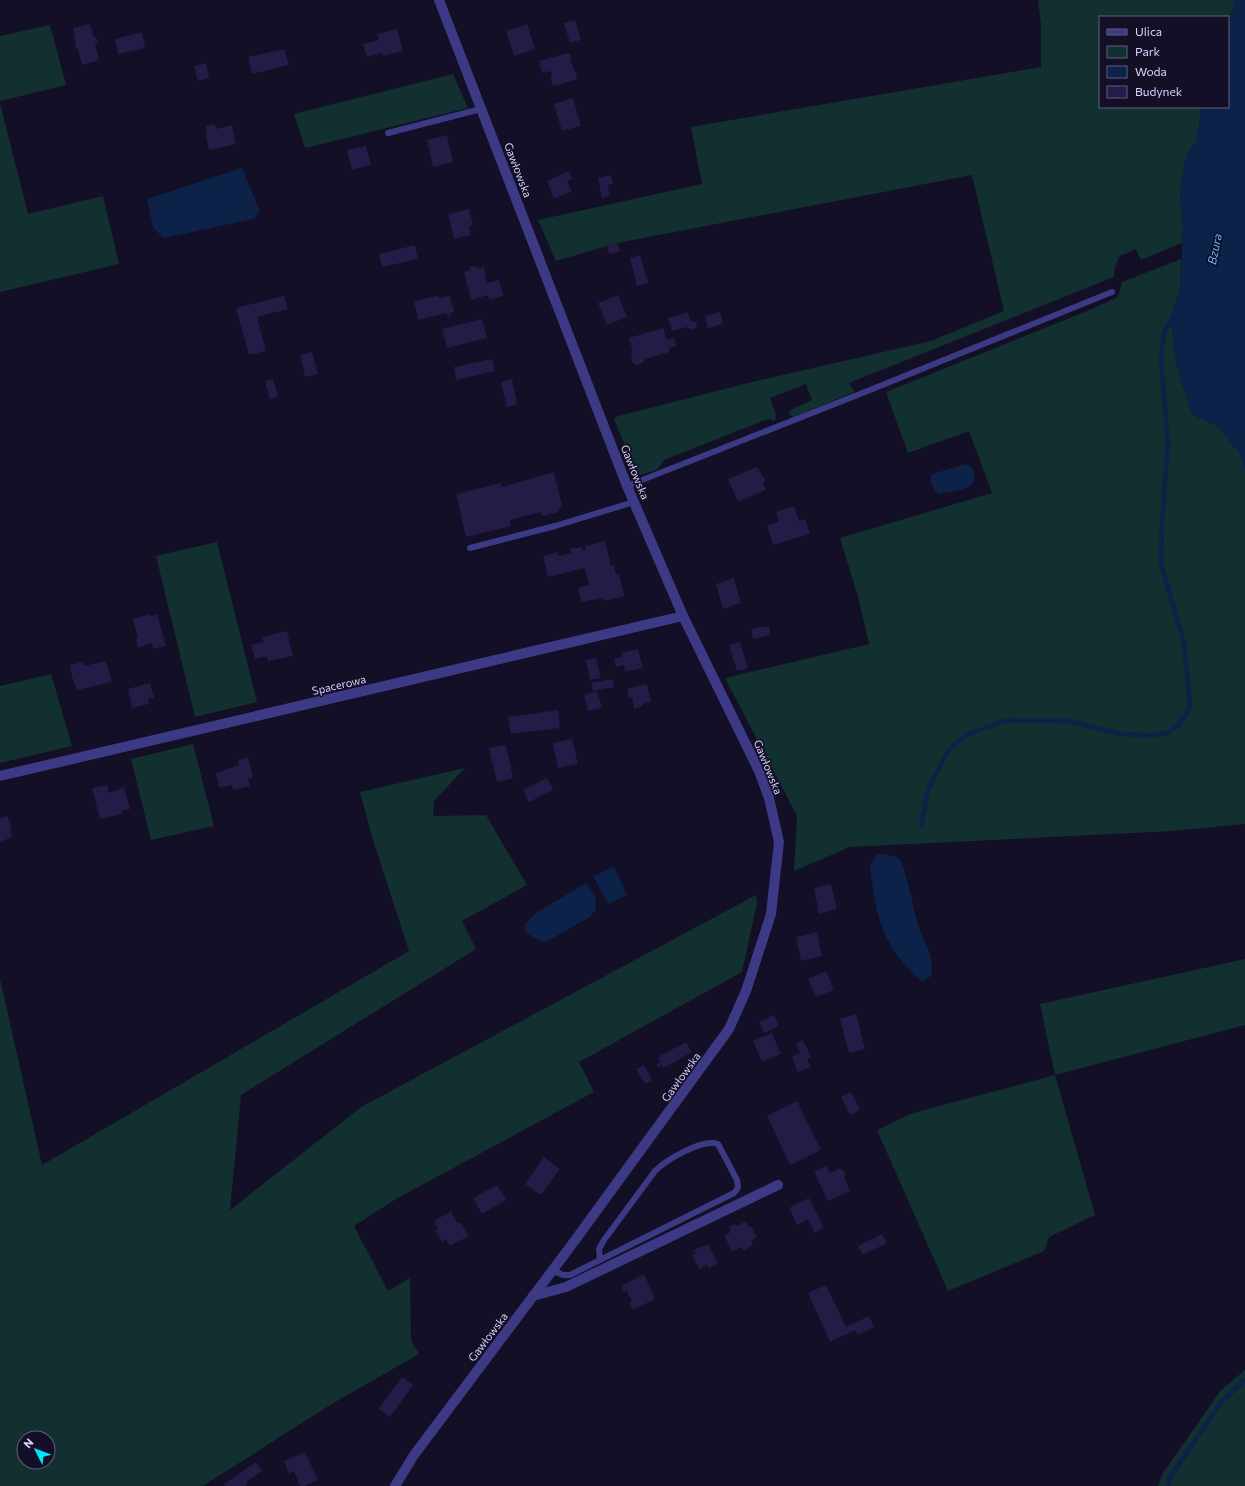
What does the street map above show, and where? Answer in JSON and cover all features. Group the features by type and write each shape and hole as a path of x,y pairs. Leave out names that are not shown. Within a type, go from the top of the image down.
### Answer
{"street":[{"name":"Gawłowska","path":"395,1486 414,1455 729,1029 746,991 771,914 779,842 768,798 759,772 683,616 627,486 439,0"},
{"name":"Spacerowa","path":"0,776 683,616"},
{"path":"533,1296 566,1287 778,1185"}],"lane":[{"path":"388,133 482,109"},
{"path":"627,486 868,391 1112,292"},
{"path":"470,548 562,524 634,502"},
{"path":"552,1270 563,1275 570,1275 600,1260 734,1193 738,1188 737,1180 718,1144 712,1141 699,1145 663,1163 655,1171 604,1240 599,1249 600,1260"}],"green space":[{"path":"1038,0 1235,0 1229,22 1229,16 1099,16 1099,108 1202,108 1196,142 1189,151 1180,194 1183,227 1182,243 1141,260 1136,249 1120,256 1115,267 1114,277 849,383 854,392 793,417 789,414 790,410 812,400 806,384 770,398 776,414 775,421 768,419 664,460 657,470 637,476 614,419 618,416 748,383 931,341 1004,311 972,175 617,243 556,261 538,220 702,184 691,127 1041,67 1041,25"},
{"path":"50,25 66,85 0,101 0,36"},
{"path":"453,74 468,108 305,148 294,114"},
{"path":"0,103 28,214 103,196 119,264 0,292"},
{"path":"1181,259 1180,291 1171,317 1174,349 1180,379 1193,415 1216,425 1239,452 1245,469 1245,824 1172,831 850,847 794,871 797,816 725,678 869,644 858,597 840,538 992,493 969,431 908,453 886,392 1092,309 1118,297 1122,282"},
{"path":"217,542 257,702 195,717 156,556"},
{"path":"51,674 72,746 0,763 0,686"},
{"path":"193,744 214,826 151,840 131,759"},
{"path":"465,768 434,801 433,816 486,815 527,885 462,921 476,949 241,1095 230,1210 361,1107 756,895 757,903 742,972 579,1062 594,1092 396,1199 354,1226 388,1291 410,1278 411,1340 419,1354 330,1405 203,1486 0,1486 0,979 42,1165 409,951 372,837 360,792"},
{"path":"1245,959 1245,1025 1055,1075 1040,1004"},
{"path":"1055,1075 1095,1215 1049,1237 1044,1251 948,1291 877,1130 913,1113"},
{"path":"1245,1370 1245,1486 1158,1486 1163,1473 1221,1390"}],"water":[{"name":"Bzura","path":"1235,0 1245,0 1245,469 1239,452 1216,425 1193,415 1180,379 1174,349 1171,317 1180,291 1183,227 1180,194 1184,164 1189,151 1196,142 1202,108 1229,108 1229,22"},
{"path":"242,168 260,211 254,219 163,238 153,227 147,199"},
{"path":"966,464 972,468 975,479 969,487 939,494 935,490 931,482 932,474"},
{"path":"885,854 899,858 902,864 907,878 919,928 930,953 932,968 931,976 922,982 897,955 889,942 878,915 870,865 876,855"},
{"path":"614,867 627,895 608,904 593,876"},
{"path":"586,883 595,895 596,909 590,917 544,943 526,933 525,924 536,913"}],"building":[{"path":"575,20 581,40 570,43 564,23"},
{"path":"90,24 94,38 96,37 98,43 95,44 99,60 82,65 78,49 76,49 73,28"},
{"path":"527,24 535,49 514,56 506,31"},
{"path":"397,29 403,51 383,56 382,53 367,57 363,44 379,40 377,34"},
{"path":"142,32 145,48 118,54 115,39"},
{"path":"284,49 289,65 252,74 248,57"},
{"path":"568,53 571,55 570,60 577,75 576,80 553,86 550,76 552,76 551,71 542,73 539,61"},
{"path":"206,63 209,78 198,81 194,66"},
{"path":"573,98 581,126 562,131 554,104"},
{"path":"215,124 216,129 232,125 236,144 209,150 205,131 207,131 206,126"},
{"path":"447,135 453,162 433,167 427,140"},
{"path":"366,146 371,165 352,170 347,150"},
{"path":"569,171 572,179 567,181 572,191 554,199 547,181"},
{"path":"611,175 613,184 608,185 610,196 602,198 598,178"},
{"path":"469,209 473,225 469,226 471,235 454,239 448,214"},
{"path":"617,243 620,251 609,254 607,246"},
{"path":"415,245 418,259 382,267 379,254"},
{"path":"640,255 648,283 637,286 630,258"},
{"path":"476,266 477,269 484,267 487,283 499,280 503,296 489,300 488,295 471,300 464,272 470,270 470,267"},
{"path":"618,295 627,317 607,325 598,303"},
{"path":"284,296 288,309 257,317 266,351 249,355 236,308"},
{"path":"438,296 439,298 450,296 454,312 447,316 447,313 418,320 414,301"},
{"path":"688,312 690,321 697,322 696,328 691,330 687,327 672,331 668,318"},
{"path":"720,312 723,324 708,328 705,316"},
{"path":"482,319 487,338 447,348 442,329"},
{"path":"663,328 667,340 674,338 676,346 669,348 669,352 645,359 642,363 636,365 632,362 631,357 633,352 629,338"},
{"path":"312,352 318,374 305,377 300,355"},
{"path":"492,359 495,371 456,380 454,367"},
{"path":"273,379 278,397 270,399 265,381"},
{"path":"512,379 517,404 507,407 501,382"},
{"path":"757,467 766,481 763,483 766,490 738,502 728,479"},
{"path":"554,472 562,505 558,512 542,516 541,512 510,520 511,526 466,537 456,494 501,483 502,487"},
{"path":"794,506 799,521 805,519 810,534 773,545 767,525 779,522 776,512"},
{"path":"605,541 611,566 614,565 616,574 619,573 624,596 604,601 603,598 581,602 578,588 589,585 585,568 548,577 543,556 558,552 559,556 571,553 570,549 582,547 583,551 586,550 585,546"},
{"path":"734,578 741,603 723,609 716,584"},
{"path":"150,614 150,616 157,614 166,646 153,649 152,643 138,648 136,639 138,638 133,619"},
{"path":"769,626 770,635 753,639 751,629"},
{"path":"287,631 293,656 268,661 267,656 255,659 251,645 264,642 262,637"},
{"path":"740,642 748,668 737,671 729,645"},
{"path":"638,649 643,668 625,672 624,665 616,667 614,659 622,657 621,653"},
{"path":"596,658 601,678 590,680 586,660"},
{"path":"106,661 112,682 77,690 72,677 70,665 83,662 84,666"},
{"path":"613,679 614,687 593,691 591,683"},
{"path":"150,683 154,698 148,699 149,704 132,708 128,689"},
{"path":"647,684 651,702 634,709 632,697 629,698 627,689"},
{"path":"597,691 602,708 588,711 584,695"},
{"path":"558,710 560,728 511,734 508,717"},
{"path":"572,739 578,764 558,768 553,743"},
{"path":"506,745 513,778 497,782 489,748"},
{"path":"248,757 253,778 248,779 250,786 233,790 232,785 219,788 216,773 239,765 238,760"},
{"path":"547,778 553,790 529,802 523,790"},
{"path":"107,785 109,793 124,787 130,809 121,811 122,814 100,819 92,788"},
{"path":"7,816 12,826 10,828 12,837 0,842 0,818"},
{"path":"831,884 837,909 819,914 814,888"},
{"path":"817,932 822,956 801,961 796,937"},
{"path":"826,971 834,990 816,997 808,979"},
{"path":"856,1014 865,1049 849,1053 840,1019"},
{"path":"774,1015 779,1026 764,1033 759,1022"},
{"path":"772,1033 781,1054 762,1062 753,1041"},
{"path":"803,1040 811,1057 807,1059 811,1067 798,1072 792,1057 800,1053 796,1044"},
{"path":"686,1042 692,1052 663,1068 662,1065 658,1067 656,1065 661,1062 658,1057"},
{"path":"644,1065 652,1080 645,1084 636,1069"},
{"path":"851,1092 860,1110 850,1115 841,1097"},
{"path":"797,1101 821,1150 790,1165 767,1116"},
{"path":"544,1157 560,1169 541,1195 525,1184"},
{"path":"826,1166 830,1173 840,1168 845,1172 845,1179 850,1191 828,1201 814,1172"},
{"path":"497,1185 506,1200 482,1214 473,1198"},
{"path":"809,1198 824,1228 815,1233 808,1219 797,1225 789,1208"},
{"path":"451,1211 457,1223 460,1222 469,1236 450,1246 446,1239 442,1242 435,1230 438,1228 434,1221"},
{"path":"746,1221 749,1227 751,1226 757,1237 751,1241 753,1245 744,1251 741,1247 732,1252 724,1235 731,1232 729,1227 735,1224 737,1226"},
{"path":"882,1234 887,1243 863,1255 858,1246"},
{"path":"708,1244 718,1263 709,1268 707,1265 699,1269 692,1255 696,1254 694,1250"},
{"path":"644,1274 655,1299 633,1310 629,1303 632,1302 627,1291 624,1292 621,1286"},
{"path":"826,1285 846,1327 869,1316 874,1327 858,1335 855,1330 830,1342 808,1293"},
{"path":"402,1377 413,1385 390,1417 378,1409"},
{"path":"305,1452 318,1480 305,1486 300,1486 294,1471 289,1474 284,1461"},
{"path":"256,1462 262,1471 246,1482 248,1484 245,1486 226,1486 224,1484"}],"waterway":[{"path":"921,826 928,789 950,748 966,735 1007,720 1070,721 1118,733 1147,736 1168,733 1179,724 1190,708 1184,643 1161,563 1162,523 1168,443 1161,357 1164,332 1175,313"},
{"path":"1168,1486 1169,1479 1221,1402 1245,1380"}]}
